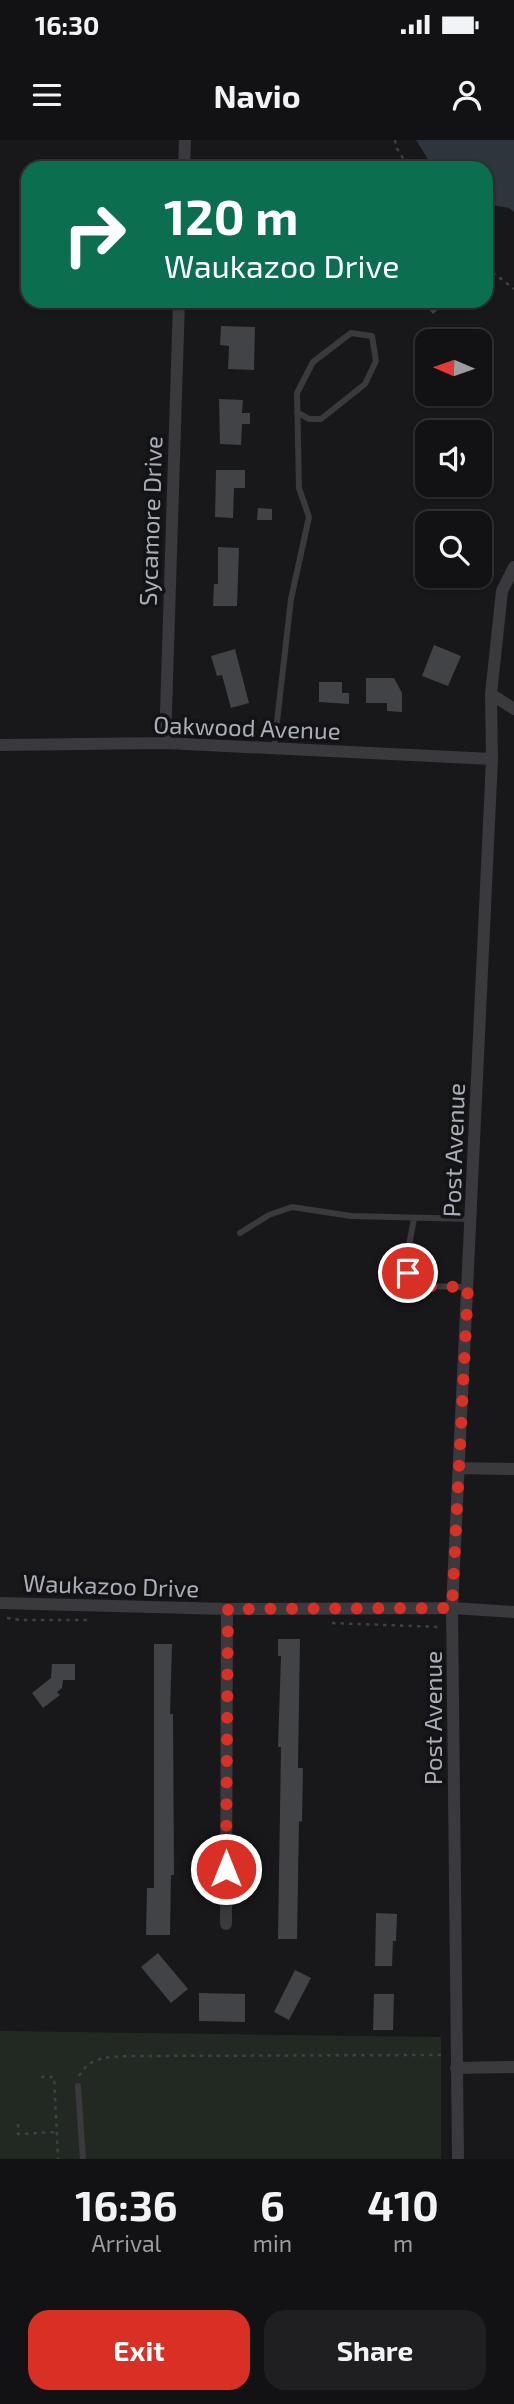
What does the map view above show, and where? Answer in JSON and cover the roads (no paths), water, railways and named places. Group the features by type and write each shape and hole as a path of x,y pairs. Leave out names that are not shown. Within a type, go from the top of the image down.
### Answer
{"street":[{"path":"184,161 185,140"},
{"name":"Sycamore Drive","path":"165,743 179,308"},
{"name":"Post Avenue","path":"458,2159 452,1608 492,758 491,694 502,592 514,567"},
{"path":"491,694 514,709"},
{"name":"Oakwood Avenue","path":"0,745 165,743 492,758"},
{"path":"460,1468 514,1469"},
{"name":"Waukazoo Drive","path":"0,1603 228,1609 452,1608 514,1612"},
{"path":"226,1924 228,1609"},
{"path":"456,2068 514,2067"}],"lane":[{"path":"274,748 291,599 309,517 299,488 297,412 297,393 313,362 351,333 372,336 376,361 365,384 321,419 309,419 297,412"},
{"path":"240,1233 269,1215 292,1207 351,1216 471,1219"},
{"path":"414,1218 408,1259 411,1282 421,1286 468,1287"},
{"path":"78,2086 83,2159"}]}
